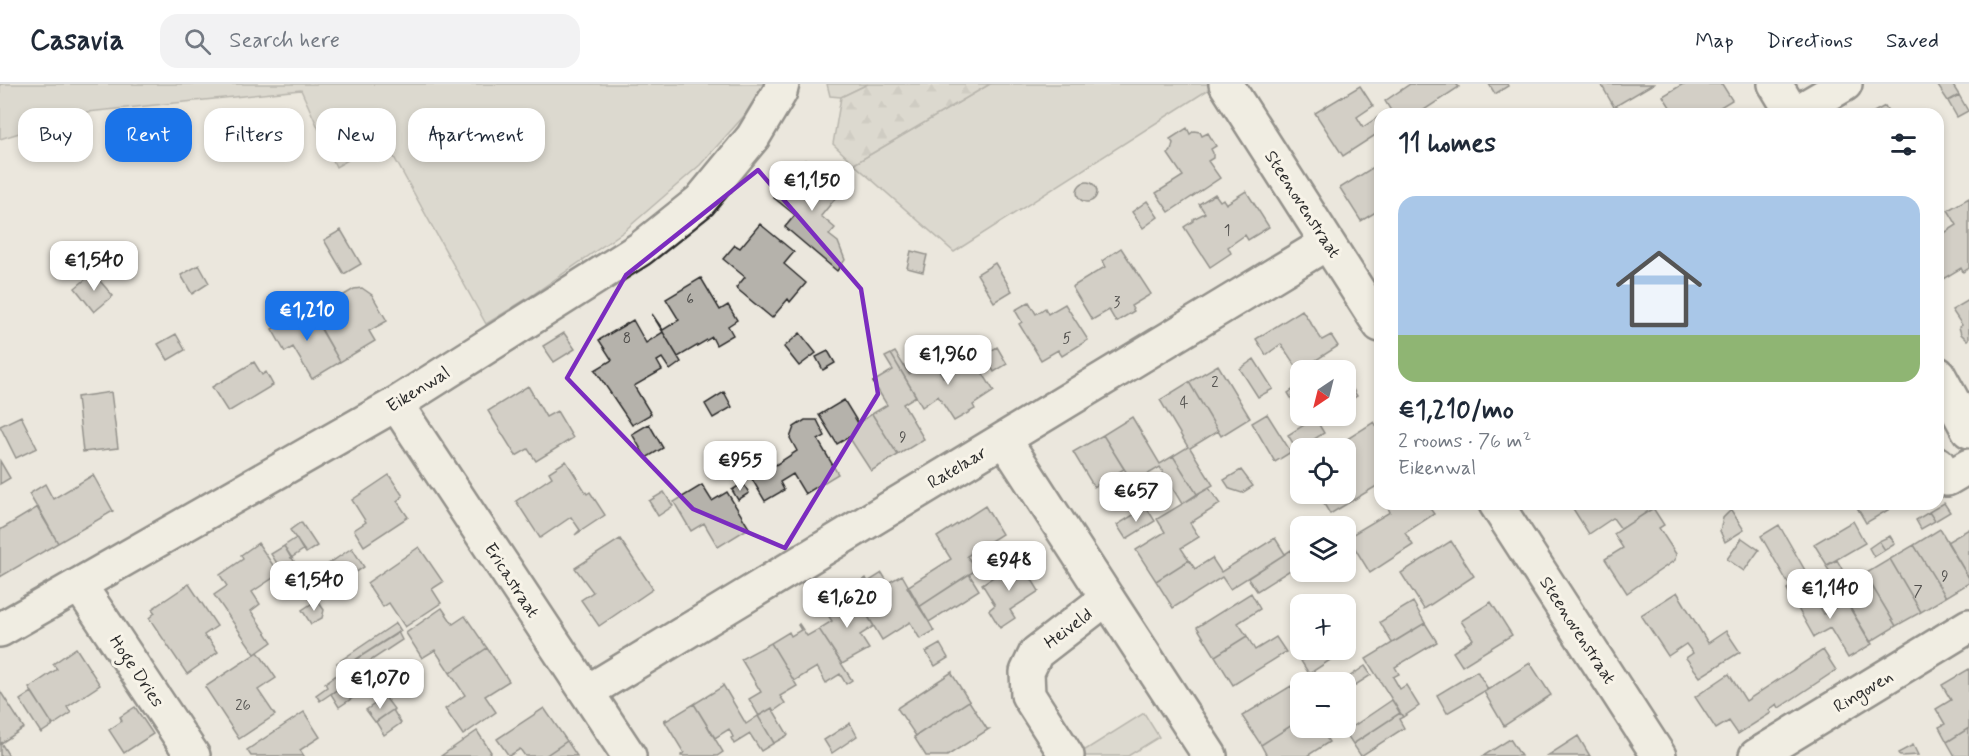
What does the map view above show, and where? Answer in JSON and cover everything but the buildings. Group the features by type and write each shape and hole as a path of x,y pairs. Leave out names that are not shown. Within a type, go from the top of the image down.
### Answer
{"street":[{"name":"Eikenwal","path":"0,630 396,404 640,249 700,201 753,137 780,92 782,84"},
{"name":"Steenovenstraat","path":"1226,84 1374,316"},
{"path":"1776,84 1790,108"},
{"path":"1804,108 1845,84"},
{"name":"Ratelaar","path":"587,692 1327,243"},
{"path":"1944,385 1969,430"},
{"name":"Ericastraat","path":"396,404 629,756"},
{"name":"Heiveld","path":"1004,439 1210,756"},
{"path":"1944,474 1947,479 1969,466"},
{"name":"Steenovenstraat","path":"1500,510 1659,756"},
{"name":"Hoge Dries","path":"80,586 193,756"},
{"name":"Heiveld","path":"1067,756 1028,695 1027,672 1036,653 1107,598"},
{"name":"Ringoven","path":"1756,756 1969,626"}],"highlighted area":[{"path":"758,170 861,289 878,394 785,548 693,509 567,378 626,275"}],"green space":[{"path":"0,84 764,84 744,116 700,165 623,232 528,298 486,324 396,161 396,108 316,108 316,123 301,90 126,108 105,108 105,110 93,111 93,108 18,108 18,133 0,139"},
{"path":"827,84 868,84 841,97 830,96"},
{"path":"868,84 990,84 854,164 833,144 841,97"},
{"path":"990,84 1212,84 1214,86 954,252 854,164"},
{"path":"334,162 345,162 336,167"},
{"path":"1144,713 1159,737 1128,756 1085,756 1082,752"}]}
